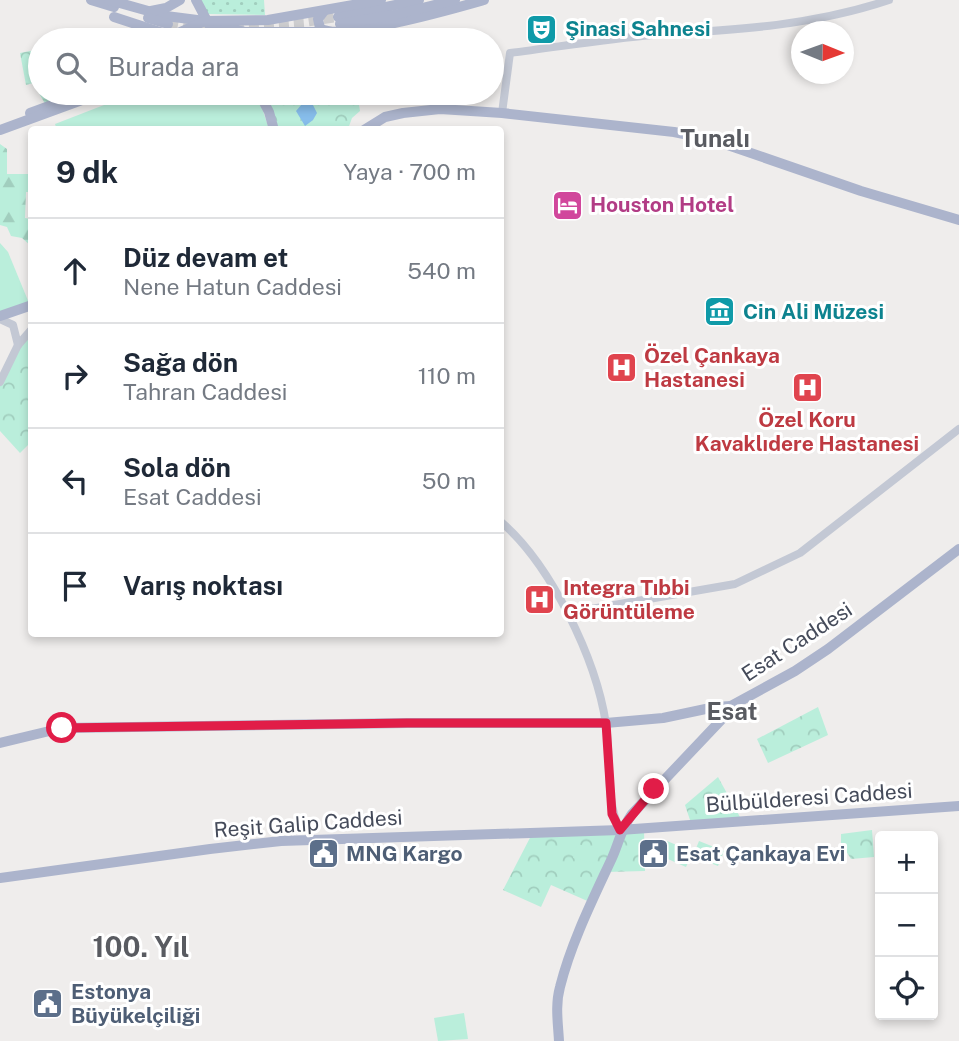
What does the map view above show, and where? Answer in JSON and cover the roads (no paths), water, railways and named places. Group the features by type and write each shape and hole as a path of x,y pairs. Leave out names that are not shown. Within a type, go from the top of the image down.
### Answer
{"main road":[{"path":"91,0 168,24"},
{"path":"110,0 147,11 205,21 259,21 380,0"},
{"path":"147,11 166,8 180,0"},
{"path":"196,0 209,28"},
{"path":"419,0 339,21 394,15 455,0"},
{"path":"357,28 398,22 484,0"},
{"path":"320,28 319,17 324,11"},
{"path":"114,17 149,28"},
{"path":"191,28 205,21 222,28"},
{"path":"251,28 259,21"},
{"path":"0,124 52,105"},
{"path":"0,130 68,105"},
{"path":"265,105 273,126"},
{"path":"368,126 394,115 425,110 502,113 654,130 713,140 861,191 959,220"},
{"path":"0,317 28,306"},
{"name":"Esat Caddesi","path":"559,1041 559,988 614,853 620,830 731,706 795,671 828,649 959,549"},
{"path":"0,743 62,728 606,723 663,719 731,706"},
{"name":"Bülbülderesi Caddesi","path":"620,830 959,806"},
{"name":"Reşit Galip Caddesi","path":"0,878 281,841 620,830"}],"street":[{"path":"504,98 510,53 650,36 789,25 889,0"},
{"path":"502,113 503,105"},
{"path":"0,317 13,325 18,345"},
{"path":"0,382 18,345 28,334"},
{"path":"568,613 735,584 746,579 800,553 959,429"},
{"path":"504,524 528,550 568,613 588,660 606,723 612,814 620,830"}],"water":[{"path":"301,105 313,105 317,113 305,126 296,111"}],"tunnel":[{"path":"234,28 338,17"},
{"path":"168,24 188,28"}],"place":[{"name":"Şinasi Sahnesi","path":"542,29"},
{"name":"Houston Hotel","path":"567,205"},
{"name":"Cin Ali Müzesi","path":"720,312"},
{"name":"Özel Çankaya Hastanesi","path":"621,368"},
{"name":"Özel Koru Kavaklıdere Hastanesi","path":"807,388"},
{"name":"Integra Tıbbi Görüntüleme","path":"540,600"},
{"name":"MNG Kargo","path":"323,854"},
{"name":"Esat Çankaya Evi","path":"653,854"},
{"name":"Estonya Büyükelçiliği","path":"48,1004"}],"district":[{"name":"Tunalı","path":"715,139"},
{"name":"Esat","path":"732,712"},
{"name":"100. Yıl","path":"141,947"}]}
